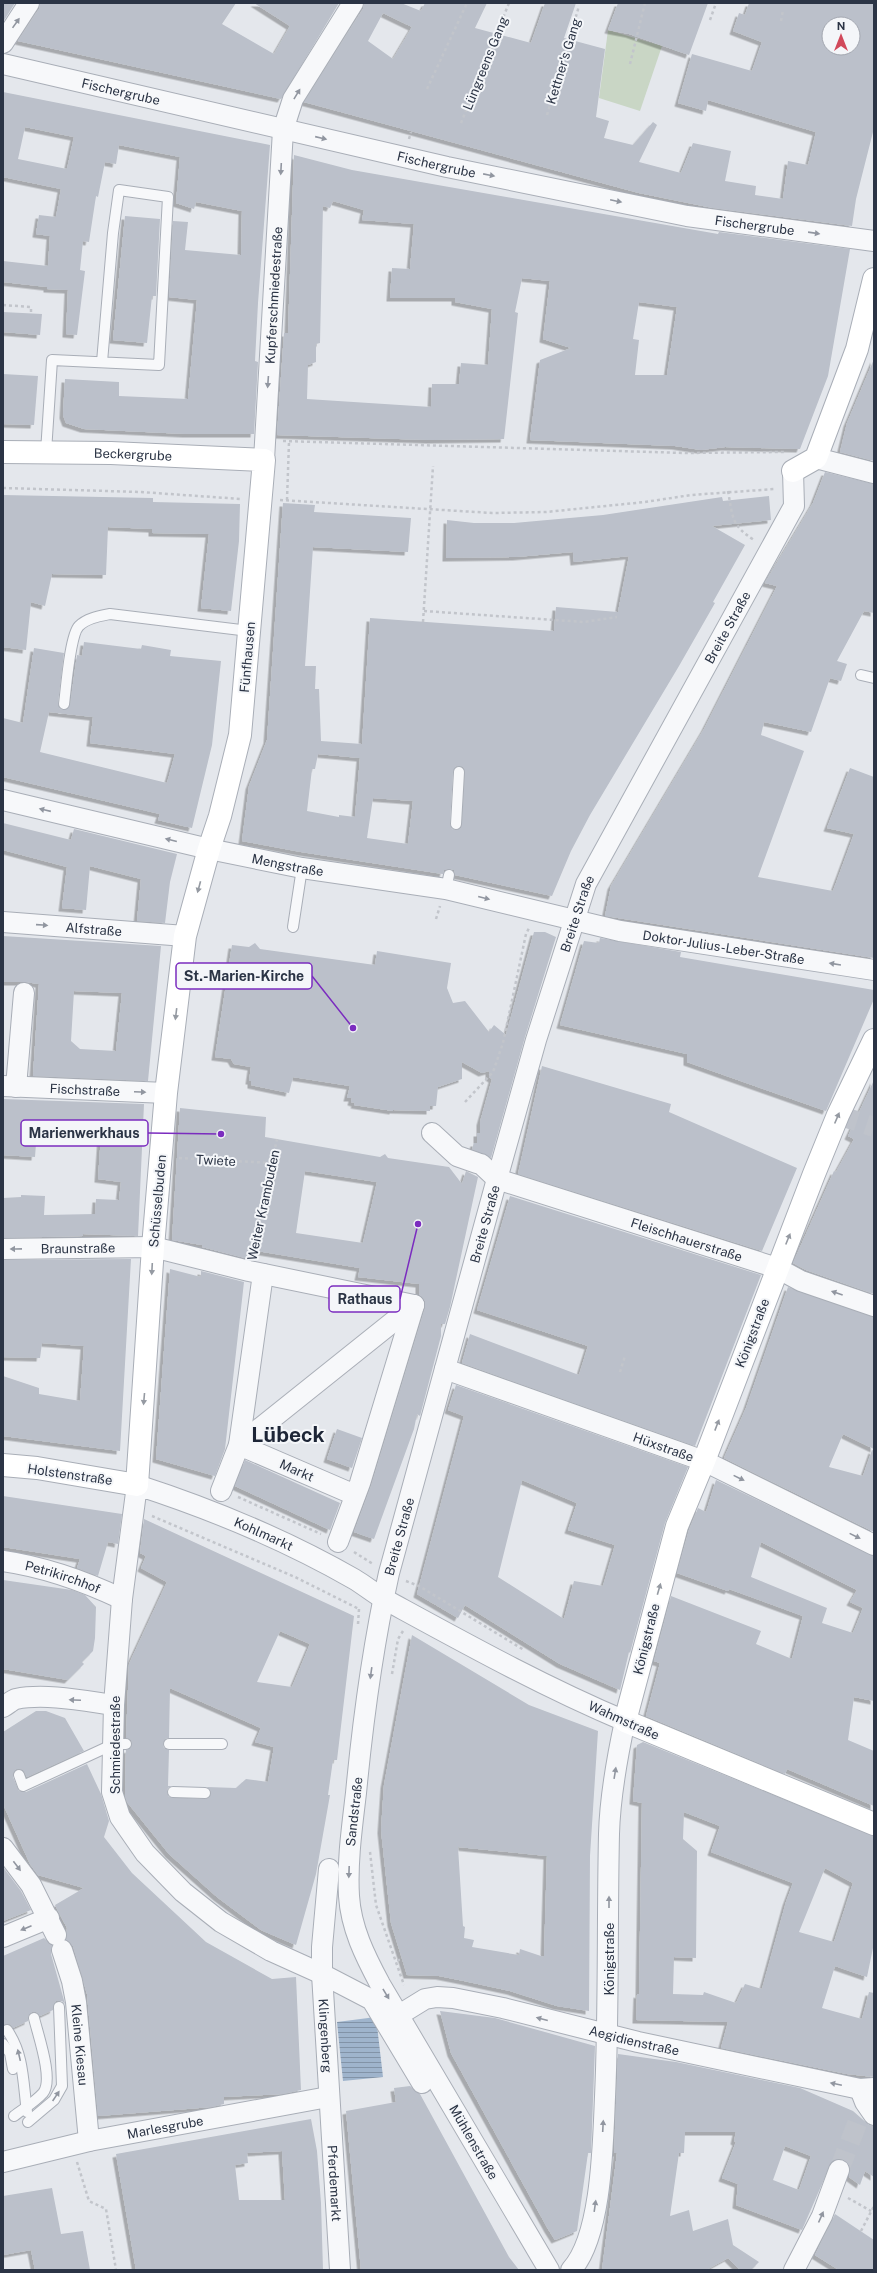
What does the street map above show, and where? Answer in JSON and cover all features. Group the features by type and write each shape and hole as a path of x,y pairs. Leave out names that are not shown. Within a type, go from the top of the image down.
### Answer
{"street":[{"path":"3,43 29,3"},
{"name":"Kupferschmiedestraße","path":"264,450 283,130 293,99 353,3"},
{"name":"Fischergrube","path":"3,64 447,167 687,216 874,241"},
{"path":"793,480 816,458 857,349 874,280"},
{"name":"Beckergrube","path":"3,452 264,450"},
{"name":"Fünfhausen","path":"209,849 220,816 240,735 250,631 264,450"},
{"path":"816,458 874,473"},
{"name":"Breite Straße","path":"383,1598 536,1040 586,884 794,506 793,480"},
{"name":"Mengstraße","path":"3,800 209,849 302,868 447,882 537,911 574,920"},
{"name":"Schüsselbuden","path":"137,1485 153,1247 166,1093 186,936 209,849"},
{"name":"Doktor-Julius-Leber-Straße","path":"574,920 620,930 874,970"},
{"name":"Alfstraße","path":"3,922 186,936"},
{"path":"9,1086 24,993"},
{"name":"Königstraße","path":"572,2270 578,2263 586,2245 593,2217 603,2136 608,2035 609,1833 613,1784 625,1721 677,1526 704,1461 777,1268 838,1115 874,1040"},
{"name":"Fischstraße","path":"9,1086 166,1093"},
{"path":"432,1133 457,1156 479,1163 497,1179"},
{"name":"Fleischhauerstraße","path":"497,1179 777,1268 801,1280 874,1306"},
{"name":"Braunstraße","path":"3,1249 153,1247 256,1273 414,1305"},
{"path":"221,1491 239,1444 256,1273"},
{"path":"239,1444 414,1305"},
{"path":"338,1542 355,1495 414,1305"},
{"name":"Hüxstraße","path":"445,1369 704,1461 874,1545"},
{"name":"Markt","path":"239,1444 355,1495"},
{"name":"Holstenstraße","path":"3,1465 44,1469 137,1485"},
{"name":"Schmiedestraße","path":"137,1485 122,1599 114,1706 120,1744 120,1817 145,1853 183,1892 221,1922 271,1951 322,1974"},
{"name":"Kohlmarkt","path":"137,1485 213,1512 283,1543 355,1579 383,1598"},
{"name":"Petrikirchhof","path":"3,1561 26,1564 86,1582 122,1599"},
{"name":"Wahmstraße","path":"383,1598 546,1685 625,1721 874,1824"},
{"name":"Sandstraße","path":"383,1598 360,1749 349,1870 349,1896 357,1937 366,1957 406,2011"},
{"path":"3,1707 15,1699 36,1698 82,1700 114,1706"},
{"name":"Kleine Kiesau","path":"3,1848 31,1885 57,1931 72,1980 76,2002 81,2143"},
{"name":"Klingenberg","path":"328,2097 322,1974 329,1868"},
{"path":"3,1937 57,1931"},
{"name":"Klingenberg","path":"322,1974 372,2000 417,2059 422,2083"},
{"name":"Aegidienstraße","path":"406,2011 425,2000 437,1997 453,1998 503,2008 608,2035 703,2056 867,2102"},
{"name":"Mühlenstraße","path":"406,2011 417,2059 549,2270"},
{"name":"Marlesgrube","path":"3,2162 81,2143 328,2097"},
{"name":"Pferdemarkt","path":"328,2097 340,2270"},
{"path":"794,2270 822,2216 839,2170"}],"lane":[{"path":"46,452 52,360 159,365 168,197 119,190 113,233 102,362"},
{"path":"64,704 72,645 79,626 92,618 110,614 250,631"},
{"path":"861,675 874,678"},
{"path":"456,824 459,772"},
{"path":"293,927 302,868"},
{"path":"19,1775 23,1786 120,1744"},
{"path":"169,1744 222,1744"},
{"path":"173,1792 205,1793"},
{"path":"7,2030 17,2046 20,2057 28,2122 54,2100 62,2086 59,2007"},
{"path":"14,2116 43,2093 48,2079 34,2018"},
{"path":"3,2044 10,2053 13,2069"}],"path":[{"path":"427,89 466,3"},
{"name":"Lüngreens Gang","path":"461,123 509,3"},
{"path":"630,64 645,3"},
{"path":"710,20 716,3"},
{"name":"Kettner's Gang","path":"547,116 579,6"},
{"path":"781,21 783,10"},
{"path":"3,305 31,307 31,314"},
{"path":"286,500 289,442"},
{"path":"264,450 289,442 685,453 802,452 816,458"},
{"path":"423,622 433,466"},
{"path":"3,488 141,492 163,496 286,500 492,513 582,510 728,491 793,480"},
{"path":"728,491 732,517 739,530 769,550"},
{"path":"424,610 584,622 617,617"},
{"path":"465,1102 493,1072 503,1043 526,934"},
{"name":"Weiter Krambuden","path":"256,1273 272,1163 277,1139"},
{"name":"Twiete","path":"161,1157 272,1163"},
{"path":"620,1372 625,1356"},
{"path":"135,1508 295,1577 359,1609"},
{"path":"419,1586 530,1654"},
{"path":"391,1678 398,1639 413,1613"},
{"path":"371,1844 376,1905 397,1960 406,2011"},
{"path":"397,1960 403,1960"},
{"path":"81,2143 89,2201 106,2209 116,2270"},
{"path":"832,2189 872,2211"},
{"path":"861,2231 874,2206"}],"green space":[{"path":"608,30 662,46 640,111 599,98"}],"water":[{"path":"376,2017 383,2077 343,2081 337,2022"}],"building":[{"path":"3,3 15,3 3,22"},
{"path":"40,3 236,3 222,24 274,54 290,26 254,3 339,3 281,99 18,41 39,9"},
{"path":"364,3 401,3 421,11 425,3 487,3 475,28 531,43 545,3 576,3 564,38 605,49 596,117 609,121 604,138 633,145 653,122 657,125 639,162 681,173 693,143 731,151 725,181 756,186 755,195 783,199 788,161 808,165 816,132 708,100 706,111 678,103 692,54 752,71 762,42 733,31 739,13 745,15 749,3 874,3 874,128 856,199 852,226 713,208 639,193 304,102 363,9","holes":["383,13 412,27 393,59 368,41"]},
{"path":"618,3 708,3 689,55 629,34 608,30"},
{"path":"3,92 270,145 258,303 255,361 258,362 254,434 186,434 84,429 66,423 63,415 65,379 119,382 119,396 188,399 197,300 169,297 173,221 188,222 185,250 241,255 242,211 196,202 194,209 176,203 180,157 119,145 116,164 105,162 98,197 96,196 89,242 83,241 80,270 85,271 77,335 66,334 68,290 47,289 47,287 3,282 3,261 48,266 50,236 36,234 39,215 56,217 61,189 3,177","holes":["25,127 74,137 67,169 18,159"]},
{"path":"294,155 352,170 718,234 719,232 850,249 828,376 800,449 725,447 701,450 675,446 530,440 540,360 571,348 543,339 550,281 522,278 515,312 518,313 504,439 430,440 277,435 284,333 288,333","holes":["333,201 364,210 362,220 414,224 410,269 392,268 390,298 455,298 455,302 492,309 488,365 461,363 459,384 432,384 431,407 307,399 308,365 316,362 316,344 320,343 323,206 330,208","639,302 677,307 667,375 635,375 639,340 633,339"]},
{"path":"125,216 160,219 156,296 152,296 147,343 113,340"},
{"path":"3,312 42,314 40,335 3,332"},
{"path":"874,359 874,461 840,452 847,423"},
{"path":"3,374 38,376 34,425 3,424"},
{"path":"825,472 874,484 874,613 864,611 837,661 847,664 841,681 830,678 811,732 764,722 761,735 804,751 758,877 833,891 854,834 827,828 850,768 874,777 874,958 605,916 611,886 704,729 777,586 765,583 813,503"},
{"path":"3,495 153,498 153,502 240,504 239,541 231,611 201,608 209,534 152,533 152,529 108,527 106,575 52,574 45,606 31,602 26,650 3,647"},
{"path":"769,496 771,520 712,526 745,545 713,602 715,603 679,666 590,815 571,851 552,896 455,875 454,870 450,869 444,870 443,874 301,852 242,841 249,786 267,740 283,503 315,505 314,512 411,518 408,552 313,547 305,666 316,666 315,689 319,689 321,741 362,744 370,618 554,631 556,607 618,612 629,556 574,562 573,552 516,557 446,558 447,520 474,523 514,523 603,515 722,497 723,501","holes":["318,754 360,758 355,817 339,815 339,817 307,811 312,769 315,769","456,766 463,767 465,772 462,824 461,828 456,830 452,829 450,824 453,772","373,798 413,801 408,844 367,838"]},
{"path":"84,642 141,649 142,645 171,650 170,656 221,661 212,745 192,828 158,820 160,814 3,777 3,718 23,723 34,648 64,653 58,703 60,709 64,710 70,705 77,655 82,656","holes":["49,712 93,717 90,743 175,754 167,783 40,752"]},
{"path":"3,823 71,840 74,829 177,854 170,882 165,923 137,921 141,879 90,866 86,910 62,908 67,867 3,850"},
{"path":"534,932 545,932 556,937 525,1037 491,1158 472,1149 474,1143 477,1143 477,1133 480,1133 480,1122 492,1079 489,1077 489,1071 482,1073 462,1062 462,1079 438,1087 436,1106 430,1106 430,1111 393,1111 354,1105 355,1103 351,1102 352,1098 347,1098 350,1086 293,1077 289,1093 251,1085 251,1081 249,1081 251,1067 234,1064 231,1059 215,1057 232,945 249,947 255,943 260,949 375,965 377,951 451,963 447,988 453,1003 465,1001 489,1032 494,1025 506,1035"},
{"path":"3,936 161,946 148,1081 33,1076 39,984 25,982 3,982","holes":["74,991 122,993 116,1051 80,1049 71,1041"]},
{"path":"600,938 681,952 680,957 874,990 874,999 826,1111 687,1062 687,1054 560,1025 584,941 599,943"},
{"path":"542,1066 671,1104 669,1112 797,1168 762,1251 518,1174"},
{"path":"874,1080 874,1294 806,1270 793,1263 834,1171 836,1172 854,1139 848,1136"},
{"path":"3,1099 144,1104 138,1236 83,1234 83,1236 3,1238 3,1198 21,1197 21,1195 45,1196 44,1215 95,1214 96,1199 119,1200 121,1182 98,1179 101,1135 37,1130 35,1157 3,1155"},
{"path":"180,1108 266,1117 265,1137 380,1157 385,1154 388,1158 449,1167 462,1184 466,1171 478,1177 450,1307 445,1324 441,1324 441,1336 420,1416 417,1414 414,1429 374,1539 354,1532 371,1486 425,1308 425,1301 419,1294 419,1284 358,1277 360,1268 251,1250 249,1259 202,1247 202,1245 172,1240","holes":["305,1171 377,1182 363,1243 296,1233"]},
{"path":"510,1196 761,1275 695,1446 462,1363 470,1334 579,1375 588,1346 477,1310"},
{"path":"131,1259 120,1451 3,1436 3,1376 39,1388 39,1394 80,1401 84,1346 42,1343 40,1358 3,1357 3,1260"},
{"path":"170,1269 201,1277 201,1271 244,1282 225,1449 215,1476 156,1459"},
{"path":"788,1287 874,1317 874,1449 843,1434 829,1467 863,1476 872,1450 874,1451 874,1532 724,1458 746,1408"},
{"path":"456,1385 688,1467 665,1523 620,1690 560,1664 465,1605 458,1618 417,1594 464,1416 448,1410","holes":["522,1480 577,1503 568,1530 615,1545 603,1586 574,1581 564,1619 498,1577"]},
{"path":"337,1429 362,1438 352,1468 327,1459"},
{"path":"245,1460 340,1503 330,1530 235,1486"},
{"path":"716,1480 874,1556 874,1701 854,1697 848,1740 874,1751 874,1806 787,1769 785,1774 646,1716 660,1663 654,1661 671,1596 761,1631 756,1644 792,1659 803,1616 729,1589 728,1591 677,1573 689,1530 698,1508 706,1512","holes":["761,1542 857,1590 850,1602 863,1608 853,1633 822,1623 827,1608 751,1577"]},
{"path":"3,1496 122,1514 118,1544 108,1542 98,1576 77,1568 80,1559 3,1547"},
{"path":"144,1519 354,1616 337,1760 333,1760 328,1795 330,1795 316,1874 296,1945 261,1930 217,1897 169,1854 127,1802 125,1796 126,1750 130,1749 132,1744 131,1740 126,1738 129,1664 167,1582 141,1568 146,1556 140,1553","holes":["280,1631 310,1644 292,1687 257,1682","170,1688 261,1728 255,1742 274,1747 268,1782 246,1779 236,1788 207,1787 211,1794 205,1799 169,1797 167,1792 168,1788 172,1786 168,1786 169,1750 164,1748 163,1744 165,1739 169,1738"]},
{"path":"3,1580 72,1590 85,1595 96,1607 93,1651 82,1662 84,1664 68,1680 3,1669"},
{"path":"412,1635 529,1705 598,1731 590,1856 589,2011 557,2006 510,1991 439,1976 407,1975 391,1923 381,1830 384,1785","holes":["458,1847 547,1856 544,1957 520,1949 519,1955 472,1947 474,1940 464,1938 465,1927 463,1926"]},
{"path":"36,1711 46,1711 65,1718 84,1751 27,1777 23,1770 16,1769 13,1777 19,1791 26,1792 87,1764 101,1794 109,1821 104,1837 132,1873 206,1942 272,1979 296,1977 301,2090 283,2094 224,2097 224,2104 212,2107 98,2116 87,1994 73,1946 66,1940 67,1928 55,1905 84,1888 38,1875 30,1864 3,1804 3,1732"},
{"path":"643,1742 874,1836 874,1943 867,1977 835,1966 822,2008 862,2019 869,1992 874,1993 874,2077 847,2074 721,2048 728,2022 636,2020 637,1994 639,1995 642,1803 633,1801 637,1745","holes":["684,1812 720,1826 711,1852 793,1883 786,1902 762,1989 745,1984 736,2003 704,1992 703,1995 673,1994 674,1957 696,1958 697,1851 683,1839","825,1868 853,1883 834,1942 799,1932"]},
{"path":"3,1867 21,1891 31,1910 3,1921"},
{"path":"44,1938 52,1945 51,1954 65,2004 62,2001 56,2001 53,2010 40,2016 36,2012 32,2012 28,2016 28,2021 13,2028 10,2024 3,2025 3,1956"},
{"path":"440,2011 495,2018 595,2046 591,2153 588,2153 577,2231 555,2240 548,2229 451,2053"},
{"path":"618,2054 676,2062 800,2088 853,2111 869,2125 874,2126 874,2177 865,2171 860,2185 849,2177 850,2168 848,2162 837,2159 832,2161 802,2230 736,2205 738,2184 722,2178 736,2142 734,2141 736,2132 685,2132 684,2153 679,2153 670,2216 689,2210 693,2231 728,2219 733,2245 759,2262 751,2270 740,2270 728,2258 706,2270 602,2270 617,2153 614,2153","holes":["785,2146 811,2156 799,2190 773,2180"]},
{"path":"410,2086 420,2094 509,2257 519,2270 361,2270 346,2111 396,2102 394,2088"},
{"path":"311,2119 317,2151 321,2203 323,2270 136,2270 116,2154","holes":["282,2151 285,2200 239,2200 235,2165 248,2163 247,2153"]},
{"path":"52,2188 61,2234 83,2231 90,2270 35,2270 31,2250 3,2255 3,2196"},
{"path":"835,2214 874,2240 874,2270 839,2270 815,2255"}],"tunnel":[{"path":"838,1115 874,1127"},
{"path":"839,2170 860,2116"}],"place":[{"name":"St.-Marien-Kirche","path":"353,1028"},
{"name":"Marienwerkhaus","path":"221,1134"},
{"name":"Rathaus","path":"418,1224"}],"district":[{"name":"Lübeck","path":"288,1435"}]}
